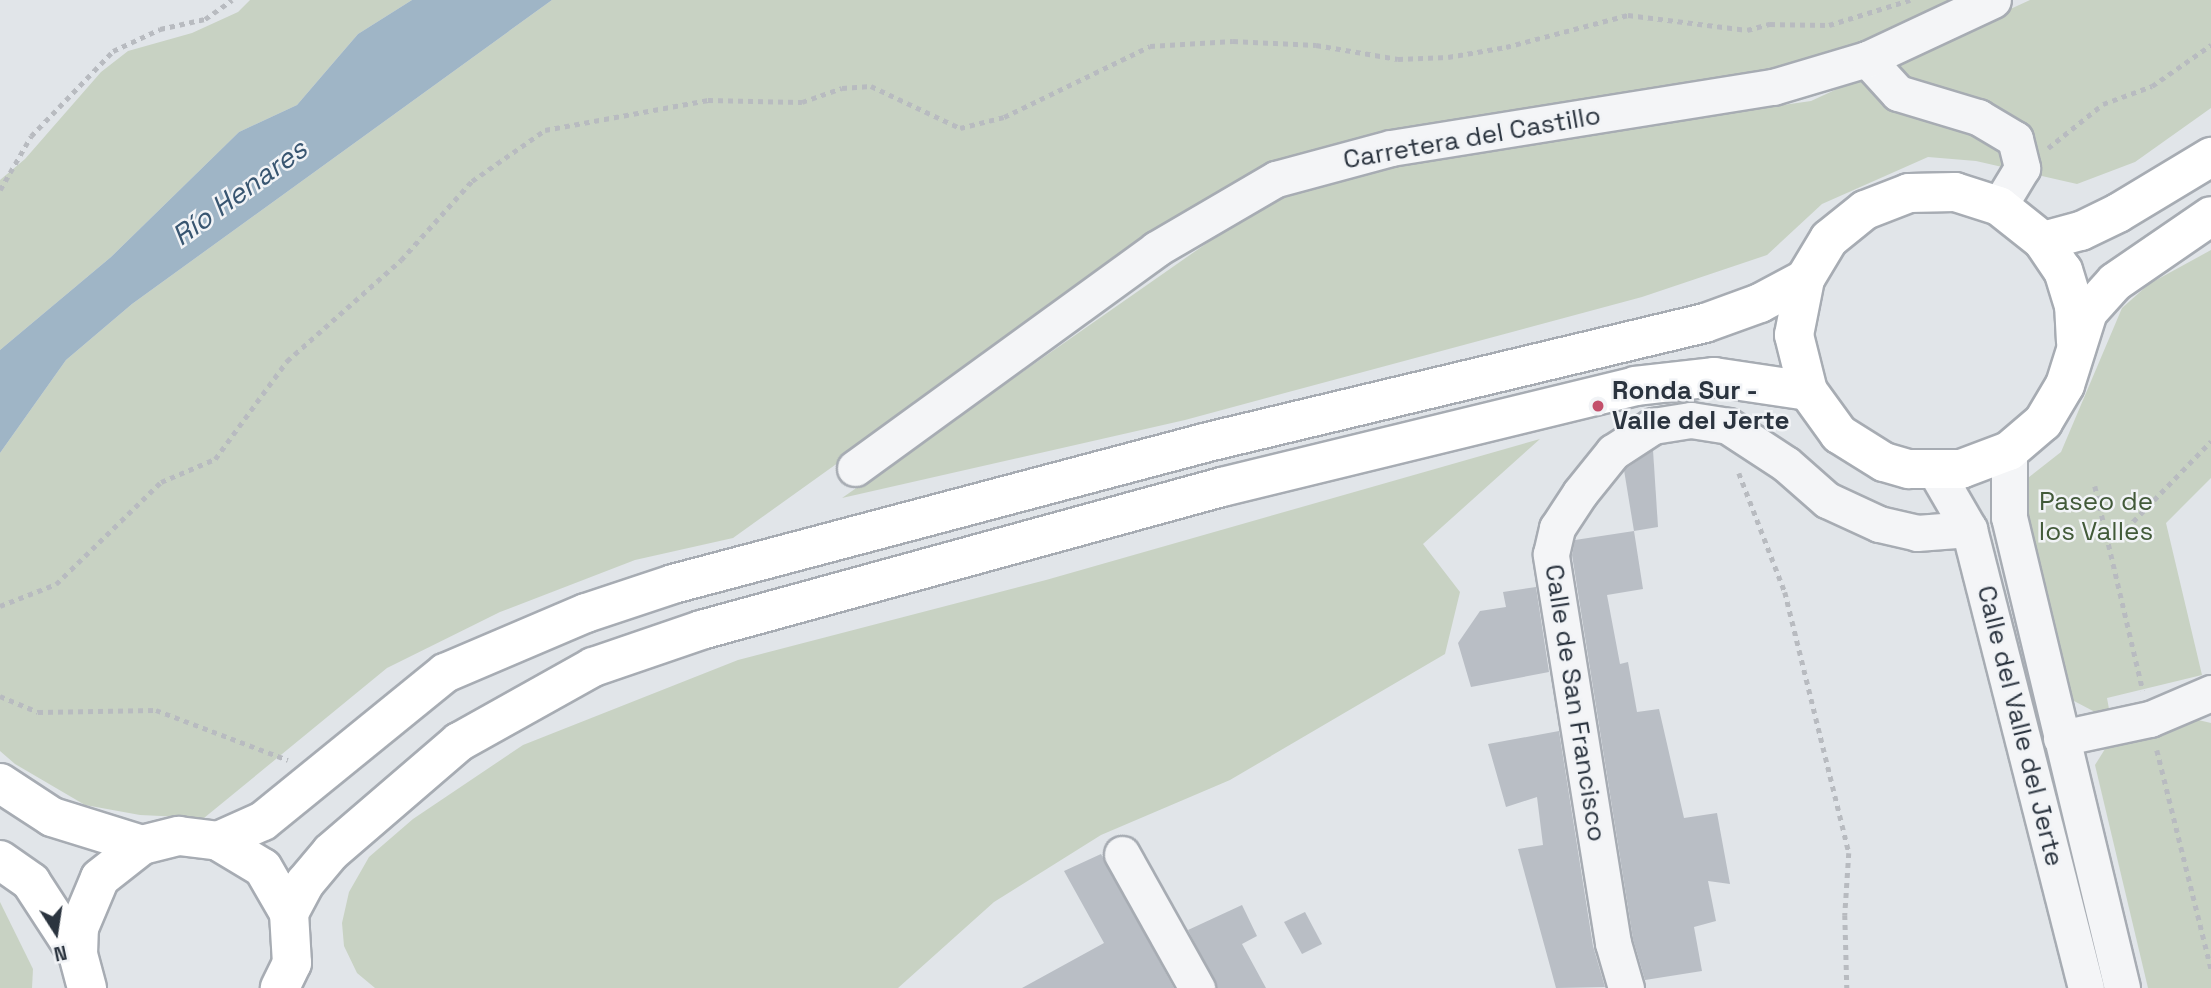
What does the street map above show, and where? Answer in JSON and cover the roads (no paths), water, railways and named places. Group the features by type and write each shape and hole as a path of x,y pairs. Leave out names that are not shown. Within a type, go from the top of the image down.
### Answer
{"main road":[{"path":"2043,241 2081,231 2119,213 2211,157"},
{"path":"2076,342 2074,306 2063,271 2043,241 1999,206 1955,192 1909,193 1876,205 1829,239 1805,279 1794,335 1808,391 1839,434 1860,450 1896,466 1936,472 1974,466 2009,451 2043,422 2065,384 2076,342 2088,313 2115,282 2211,216"},
{"path":"218,841 263,821 445,673 586,613 673,584 1208,442 1705,323 1760,303 1805,279"},
{"path":"289,913 305,883 331,852 459,741 593,667 701,630 1222,487 1635,386 1714,377 1808,391"},
{"path":"0,783 52,817 142,845"},
{"path":"80,975 79,928 100,878 142,845 179,836 218,841 263,868 289,913 291,980"},
{"path":"0,860 31,882 80,975"}],"street":[{"name":"Carretera del Castillo","path":"855,468 1156,249 1276,179 1391,148 1773,87 1867,59 1993,0"},
{"path":"1867,59 1898,93 1996,125 2015,139 2022,158 2022,168 1999,206"},
{"name":"Calle de San Francisco","path":"1626,988 1613,943 1551,554 1557,528 1613,452 1653,426 1692,420 1728,426 1786,464 1827,500 1879,524 1917,533 1969,529"},
{"name":"Calle del Valle del Jerte","path":"2009,451 2008,502 2061,738 2122,988"},
{"name":"Calle del Valle del Jerte","path":"1936,472 1969,529 2086,988"},
{"path":"2061,738 2150,719 2211,693"},
{"path":"1122,854 1197,988"}],"water":[{"name":"Río Henares","path":"412,0 552,0 132,304 66,360 0,453 0,350 111,257 239,132 297,105 358,34"}],"place":[{"name":"Ronda Sur - Valle del Jerte","path":"1598,406"}],"park label":[{"name":"Paseo de los Valles","path":"2096,517"}]}
